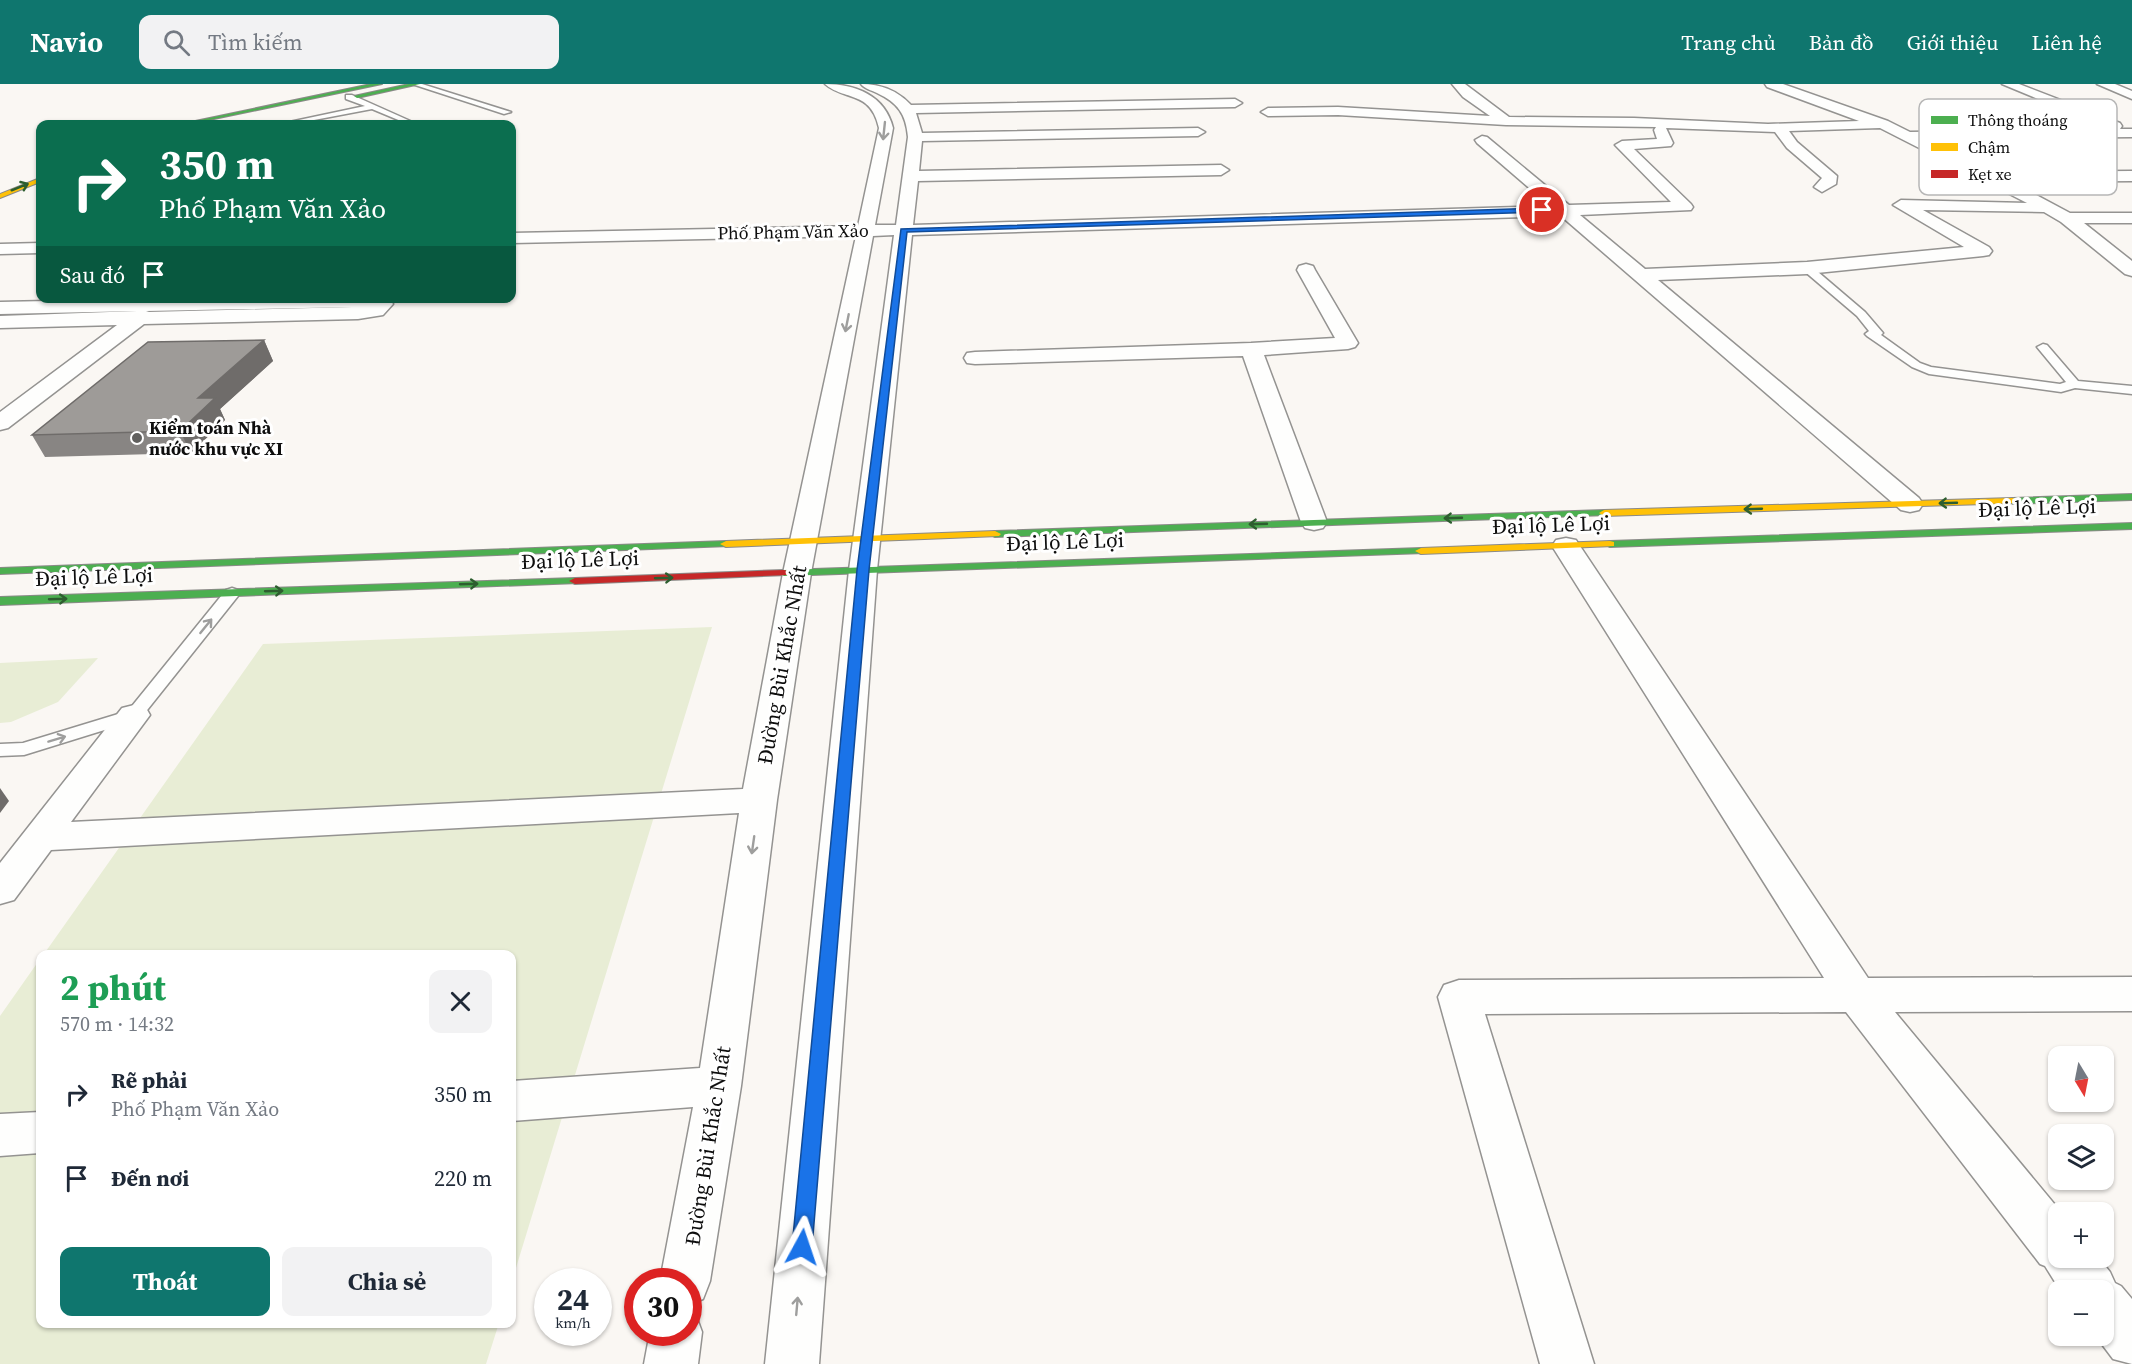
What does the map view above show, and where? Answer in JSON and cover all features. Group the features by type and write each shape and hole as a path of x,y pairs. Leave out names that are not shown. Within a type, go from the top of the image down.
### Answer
{"main road":[{"path":"203,120 379,84"},
{"path":"242,120 416,84"},
{"path":"0,181 36,168"},
{"path":"0,196 36,182"},
{"name":"Đại lộ Lê Lợi","path":"0,601 797,573 865,555 1314,522 2132,497"},
{"name":"Đại lộ Lê Lợi","path":"0,571 804,542 865,555 1566,546 2132,526"}],"street":[{"name":"Đường Bùi Khắc Nhất","path":"687,1268 719,1086 759,800 797,573 886,128 885,116 878,106 863,96 831,84"},
{"path":"792,1364 865,555 911,176 912,123 889,93 867,84"},
{"path":"1458,84 1467,94 1506,121"},
{"path":"1772,84 1809,84"},
{"path":"1772,84 1883,124 1919,140"},
{"path":"2008,84 2046,99"},
{"path":"2103,84 2132,95"},
{"path":"912,123 953,108 966,99 981,94"},
{"path":"1256,114 1269,107 1260,100"},
{"path":"953,108 1200,122 1235,103"},
{"path":"912,123 1200,122 1256,114 1338,111 1506,121 1659,123 1779,128 1883,124"},
{"path":"911,176 1224,175 1200,122"},
{"name":"Phố Phạm Văn Xảo","path":"516,238 903,230 1247,213 1685,207 1622,146 1666,143 1659,123"},
{"path":"2117,127 2132,133"},
{"path":"1779,128 1792,145 1829,176 1830,181 1822,187"},
{"path":"2117,133 2132,133"},
{"path":"1909,135 1919,135"},
{"path":"1482,140 1910,504"},
{"path":"2117,176 2132,176"},
{"path":"2025,195 2067,218 2132,270"},
{"path":"1641,275 1806,268 1983,251 1901,205 2048,208"},
{"path":"2067,218 2132,218"},
{"path":"0,249 36,248"},
{"path":"975,358 1251,350 1348,343 1306,270"},
{"path":"0,308 133,303"},
{"path":"0,423 159,303"},
{"path":"0,322 358,313 382,307 383,304 379,303"},
{"path":"1251,350 1314,522"},
{"path":"0,396 37,395"},
{"path":"1566,546 1856,994 2048,1234"},
{"path":"0,890 134,715"},
{"path":"41,837 759,800"},
{"path":"1567,1364 1459,997 2132,994"},
{"path":"516,1101 719,1086"},
{"path":"0,1135 36,1132"},
{"path":"2075,1268 2084,1280"},
{"path":"2114,1318 2132,1340"},
{"path":"671,1364 674,1346"}],"lane":[{"path":"416,84 507,112"},
{"path":"349,97 404,120"},
{"path":"305,120 373,107"},
{"path":"1806,268 1862,314 1877,333 1871,334 1929,370 1944,374 2061,388 2074,384 2132,390"},
{"path":"2043,346 2074,384"},
{"path":"0,750 24,749 134,715 232,593"}],"green space":[{"path":"712,627 516,1268 516,950 47,950 263,644"},
{"path":"98,658 58,702 11,722 0,723 0,663"},
{"path":"36,965 36,1328 497,1328 486,1364 0,1364 0,1016"}],"building":[{"path":"264,340 198,398 215,398 180,431 32,435 148,342"}],"traffic: fast":[{"path":"204,120 379,84"},
{"path":"357,96 417,84"},
{"path":"2013,501 2132,497"},
{"path":"995,534 1604,513"},
{"path":"1610,544 2132,526"},
{"path":"0,571 726,544"},
{"path":"784,573 1421,551"},
{"path":"0,601 575,581"}],"traffic: slow":[{"path":"0,196 36,182"},
{"path":"1604,513 2013,501"},
{"path":"726,544 995,534"},
{"path":"1421,551 1610,544"}],"traffic: jam":[{"path":"575,581 784,573"}],"place":[{"name":"Kiểm toán Nhà nước khu vực XI","path":"137,438"}],"route":[{"path":"802,1247 863,570 903,230 1542,210"}]}
